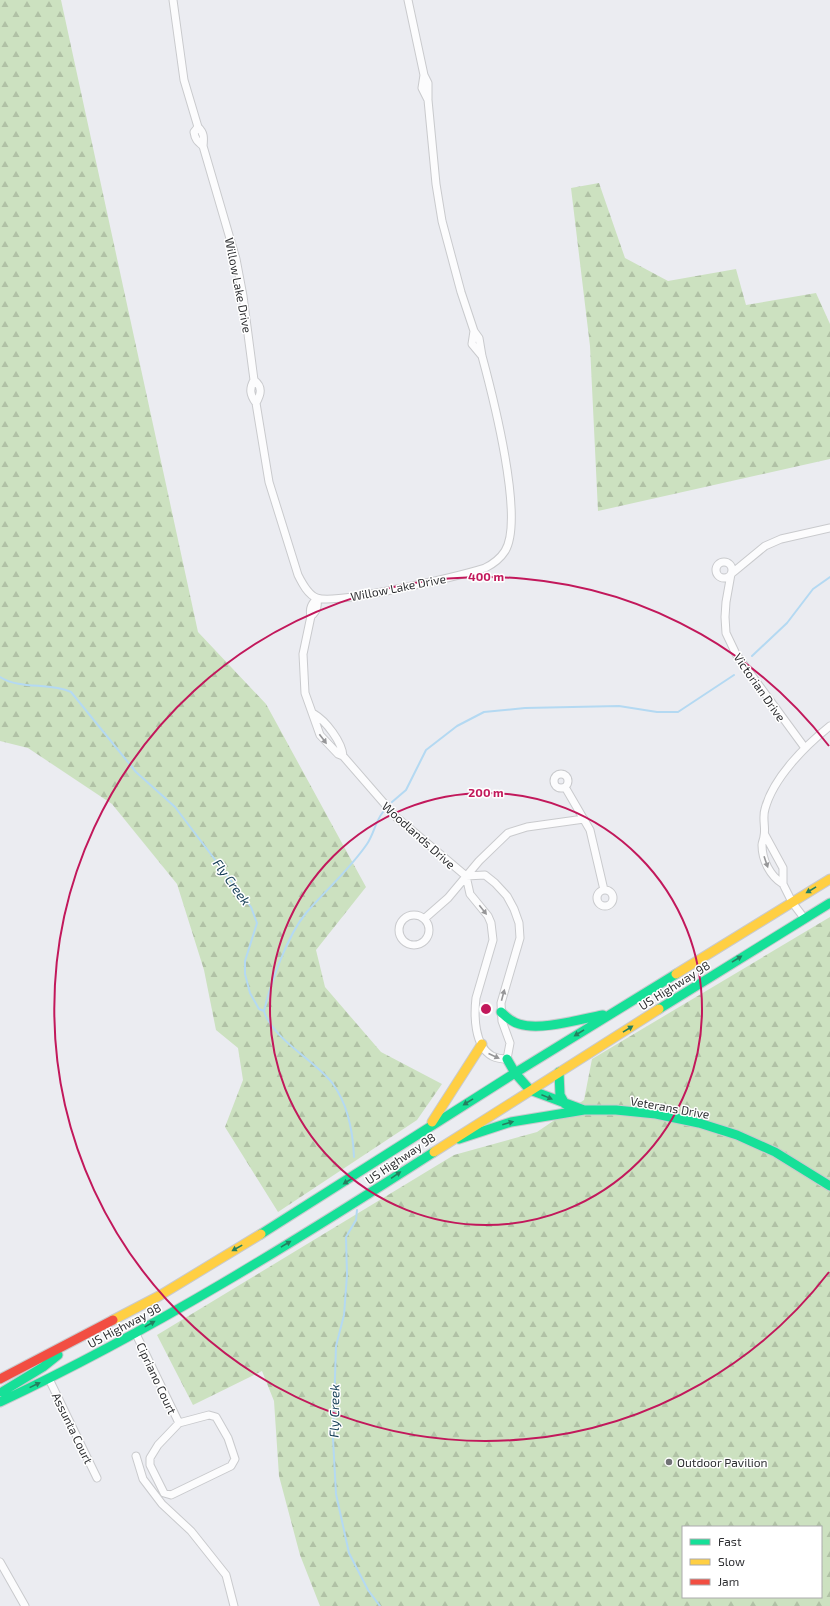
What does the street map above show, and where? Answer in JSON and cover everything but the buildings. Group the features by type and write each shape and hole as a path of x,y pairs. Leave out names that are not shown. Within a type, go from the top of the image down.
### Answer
{"main road":[{"name":"US Highway 98","path":"0,1402 49,1379 136,1332 164,1305 273,1227 515,1073 830,879"},
{"name":"US Highway 98","path":"0,1379 78,1339 164,1305 356,1202 444,1144 830,903"},
{"path":"500,1012 510,1020 521,1024 537,1024 612,1013"},
{"path":"428,1128 482,1044"},
{"path":"507,1059 515,1073 530,1090"},
{"path":"559,1072 560,1095 565,1104"},
{"name":"Veterans Drive","path":"530,1090 584,1110 656,1114 698,1123 737,1135 775,1152 830,1186"},
{"path":"444,1144 511,1122 584,1110"},
{"path":"0,1393 12,1388 43,1367 78,1339"}],"street":[{"name":"Willow Lake Drive","path":"173,0 184,80 198,127 204,137 203,146 236,259 244,296 254,380 251,387 251,392 256,403 269,482 298,575 306,588 317,598 344,598 471,572 495,563 506,550 510,534 507,474 502,436 482,356 472,344 474,332 450,257 442,221 436,184 428,100 422,88 424,75 408,0"},
{"name":"Victorian Drive","path":"805,748 736,654 726,633 725,617 731,574 765,546 781,539 830,528"},
{"name":"Woodlands Drive","path":"317,598 309,611 311,616 303,654 305,693 314,714 316,727 320,735 338,754 343,756 396,817 466,876 470,894 488,916 493,940 474,1008 477,1032 482,1044"},
{"name":"Woodlands Drive","path":"314,714 320,718 342,748 343,756"},
{"path":"783,884 773,877 767,865 762,845 765,836 764,810 774,787 805,748 830,726"},
{"path":"565,787 590,830 604,890"},
{"path":"424,919 448,898 497,842 508,833 527,827 584,819"},
{"path":"765,836 783,868 783,884 792,902 804,918"},
{"name":"Woodlands Drive","path":"466,876 485,875 496,883 507,896 519,923 520,938 501,1002 500,1012 510,1043 507,1059"},
{"path":"410,915 420,916 424,919 427,923 429,933 424,941 420,944 410,945 401,939 398,930 402,920 410,915"},
{"path":"482,1044 492,1056 507,1059"},
{"name":"Cipriano Court","path":"136,1332 179,1423"},
{"name":"Assunta Court","path":"49,1379 97,1478"},
{"name":"Cipriano Court","path":"209,1415 216,1417 228,1438 235,1459 231,1466 171,1495 164,1493 150,1466 150,1458 158,1445 179,1423 209,1415"},
{"path":"136,1456 143,1479 162,1504 191,1531 226,1575 234,1606"},
{"path":"0,1562 25,1606"}],"green space":[{"path":"0,0 61,0 198,632 266,704 366,887 316,950 325,987 381,1052 442,1084 417,1120 278,1212 225,1127 243,1080 238,1048 216,1030 204,970 177,884 112,804 28,748 0,741"},
{"path":"599,183 625,258 668,281 736,269 746,305 816,293 830,324 830,459 598,511 590,346 571,188"},
{"path":"830,917 830,1606 320,1606 300,1555 279,1476 274,1401 262,1371 193,1405 157,1335 454,1155 537,1132 584,1100 592,1059"}],"waterway":[{"path":"752,656 787,623 813,589 830,577"},
{"path":"392,802 406,790 426,750 457,726 484,712 525,708 619,706 657,712 678,712 734,675"},
{"name":"Fly Creek","path":"0,677 8,681 26,685 54,687 71,692 136,772 175,807 251,907 257,923 245,961 245,974 250,993 259,1009 264,1011 269,1021 285,1041 325,1075 333,1084 338,1092 349,1119 354,1157"},
{"path":"264,1011 280,960 292,934 306,913 346,871 360,853 369,840 383,812"},
{"name":"Fly Creek","path":"357,1210 356,1220 346,1237 347,1275 344,1315 336,1346 333,1439 336,1494 349,1553 368,1590 380,1606"}],"traffic: fast":[{"path":"659,1009 830,903"},
{"path":"261,1234 515,1073 676,974"},
{"path":"501,1012 516,1023 528,1026 561,1024 603,1015"},
{"path":"507,1059 515,1073 530,1090"},
{"path":"559,1072 560,1095 565,1104"},
{"path":"530,1090 584,1110 616,1110 656,1114 699,1123 737,1135 775,1152 830,1186"},
{"path":"459,1139 511,1122 584,1110"},
{"path":"0,1402 112,1346 221,1284 275,1252 434,1152"},
{"path":"2,1392 43,1367 58,1355"}],"traffic: slow":[{"path":"676,974 830,879"},
{"path":"434,1152 659,1009"},
{"path":"432,1122 482,1044"},
{"path":"113,1320 159,1296 261,1234"}],"traffic: jam":[{"path":"0,1379 113,1320"}],"place":[{"name":"Outdoor Pavilion","path":"669,1462"}]}
